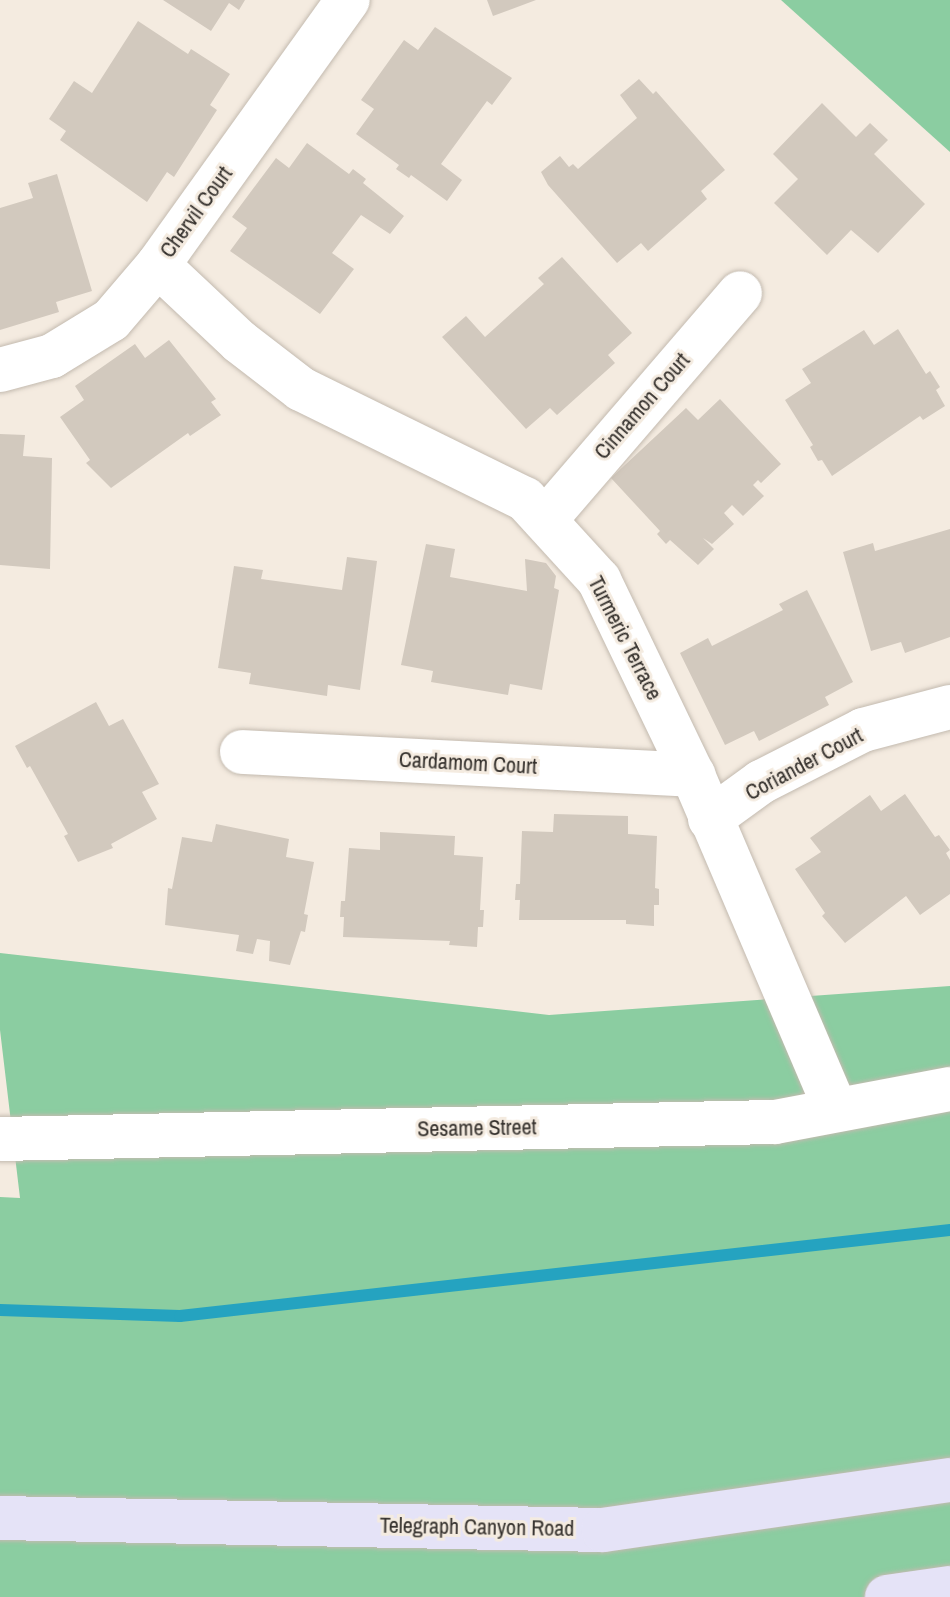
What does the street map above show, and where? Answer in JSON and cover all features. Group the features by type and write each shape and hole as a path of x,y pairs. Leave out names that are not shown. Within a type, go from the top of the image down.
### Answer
{"main road":[{"name":"Telegraph Canyon Road","path":"0,1518 603,1530 950,1480"},
{"path":"887,1597 950,1588"}],"street":[{"name":"Chervil Court","path":"0,370 52,356 93,334 111,320 158,265 348,0"},
{"name":"Turmeric Terrace","path":"158,265 240,342 301,389 525,499 599,580 693,775 835,1108"},
{"name":"Cinnamon Court","path":"545,520 740,293"},
{"name":"Coriander Court","path":"710,819 761,782 863,730 950,707"},
{"name":"Cardamom Court","path":"242,752 693,775"},
{"name":"Sesame Street","path":"0,1139 775,1122 835,1108 950,1089"}],"green space":[{"path":"781,0 950,0 950,152"},
{"path":"0,953 549,1015 950,986 950,1597 0,1597 0,1197 20,1198 0,1030"}],"building":[{"path":"163,0 245,0 239,10 229,3 211,31"},
{"path":"487,0 536,0 493,16"},
{"path":"138,21 188,54 191,49 230,74 210,105 217,110 174,177 167,172 147,202 60,140 66,131 49,119 74,81 92,93"},
{"path":"435,27 512,78 492,105 487,101 441,164 462,180 447,201 411,175 409,178 396,169 399,165 356,134 374,109 361,100 404,40 418,50"},
{"path":"639,79 653,94 656,91 725,170 701,191 707,199 648,251 641,243 617,263 548,185 541,172 560,156 569,167 573,164 578,169 637,118 620,95"},
{"path":"822,103 856,137 870,123 888,140 874,154 925,204 878,253 851,230 827,255 774,203 798,179 773,154"},
{"path":"307,143 349,174 353,169 366,179 363,183 404,216 390,234 361,215 332,253 354,269 320,314 230,251 247,228 232,217 276,158 289,168"},
{"path":"57,174 92,291 56,302 59,312 0,330 0,208 33,198 28,183"},
{"path":"562,257 632,333 608,355 615,363 557,415 550,408 526,429 442,337 466,316 485,337 544,284 538,278"},
{"path":"898,329 926,374 930,371 940,387 936,390 945,406 923,420 920,416 832,476 822,460 818,461 810,447 813,445 785,400 811,383 802,369 864,330 874,345"},
{"path":"169,340 216,399 211,402 221,415 190,436 188,433 111,488 86,463 90,460 60,417 84,400 75,386 135,344 145,358"},
{"path":"720,399 781,464 761,483 758,480 753,485 764,496 743,516 732,505 724,513 734,524 712,544 703,538 714,549 698,565 670,540 666,544 657,534 660,531 611,478 686,408 698,420"},
{"path":"0,434 25,435 23,456 52,458 50,569 0,565"},
{"path":"950,529 950,637 905,653 901,642 871,651 843,552 873,543 875,551"},
{"path":"426,544 455,549 450,577 527,591 525,559 546,563 556,576 554,588 559,590 542,690 510,684 508,695 431,682 433,671 401,665"},
{"path":"347,557 377,561 360,690 328,685 327,696 249,684 251,673 218,668 234,566 263,570 261,579 342,590"},
{"path":"807,590 853,682 825,697 829,705 759,741 754,731 725,745 680,653 708,638 712,646 783,610 779,604"},
{"path":"96,702 109,726 123,719 159,784 142,792 157,819 111,844 113,848 78,862 64,836 68,834 30,766 27,768 15,746"},
{"path":"905,794 935,837 939,835 950,850 946,853 950,860 950,894 920,915 906,896 845,943 822,916 825,913 795,869 821,852 810,838 870,795 881,811"},
{"path":"554,814 628,816 628,834 657,836 655,888 659,889 659,905 654,905 654,926 626,924 626,920 519,920 520,900 515,900 516,884 520,884 522,831 553,832"},
{"path":"216,824 289,839 286,857 314,862 304,914 308,915 305,932 301,931 290,965 269,961 270,941 257,939 253,954 236,951 239,935 165,925 168,888 172,889 182,837 212,842"},
{"path":"380,832 455,836 454,855 483,857 480,910 484,910 483,927 478,927 477,947 449,945 450,941 343,937 341,901 345,901 349,848 380,850"}],"waterway":[{"path":"0,1310 180,1316 950,1230"}]}
